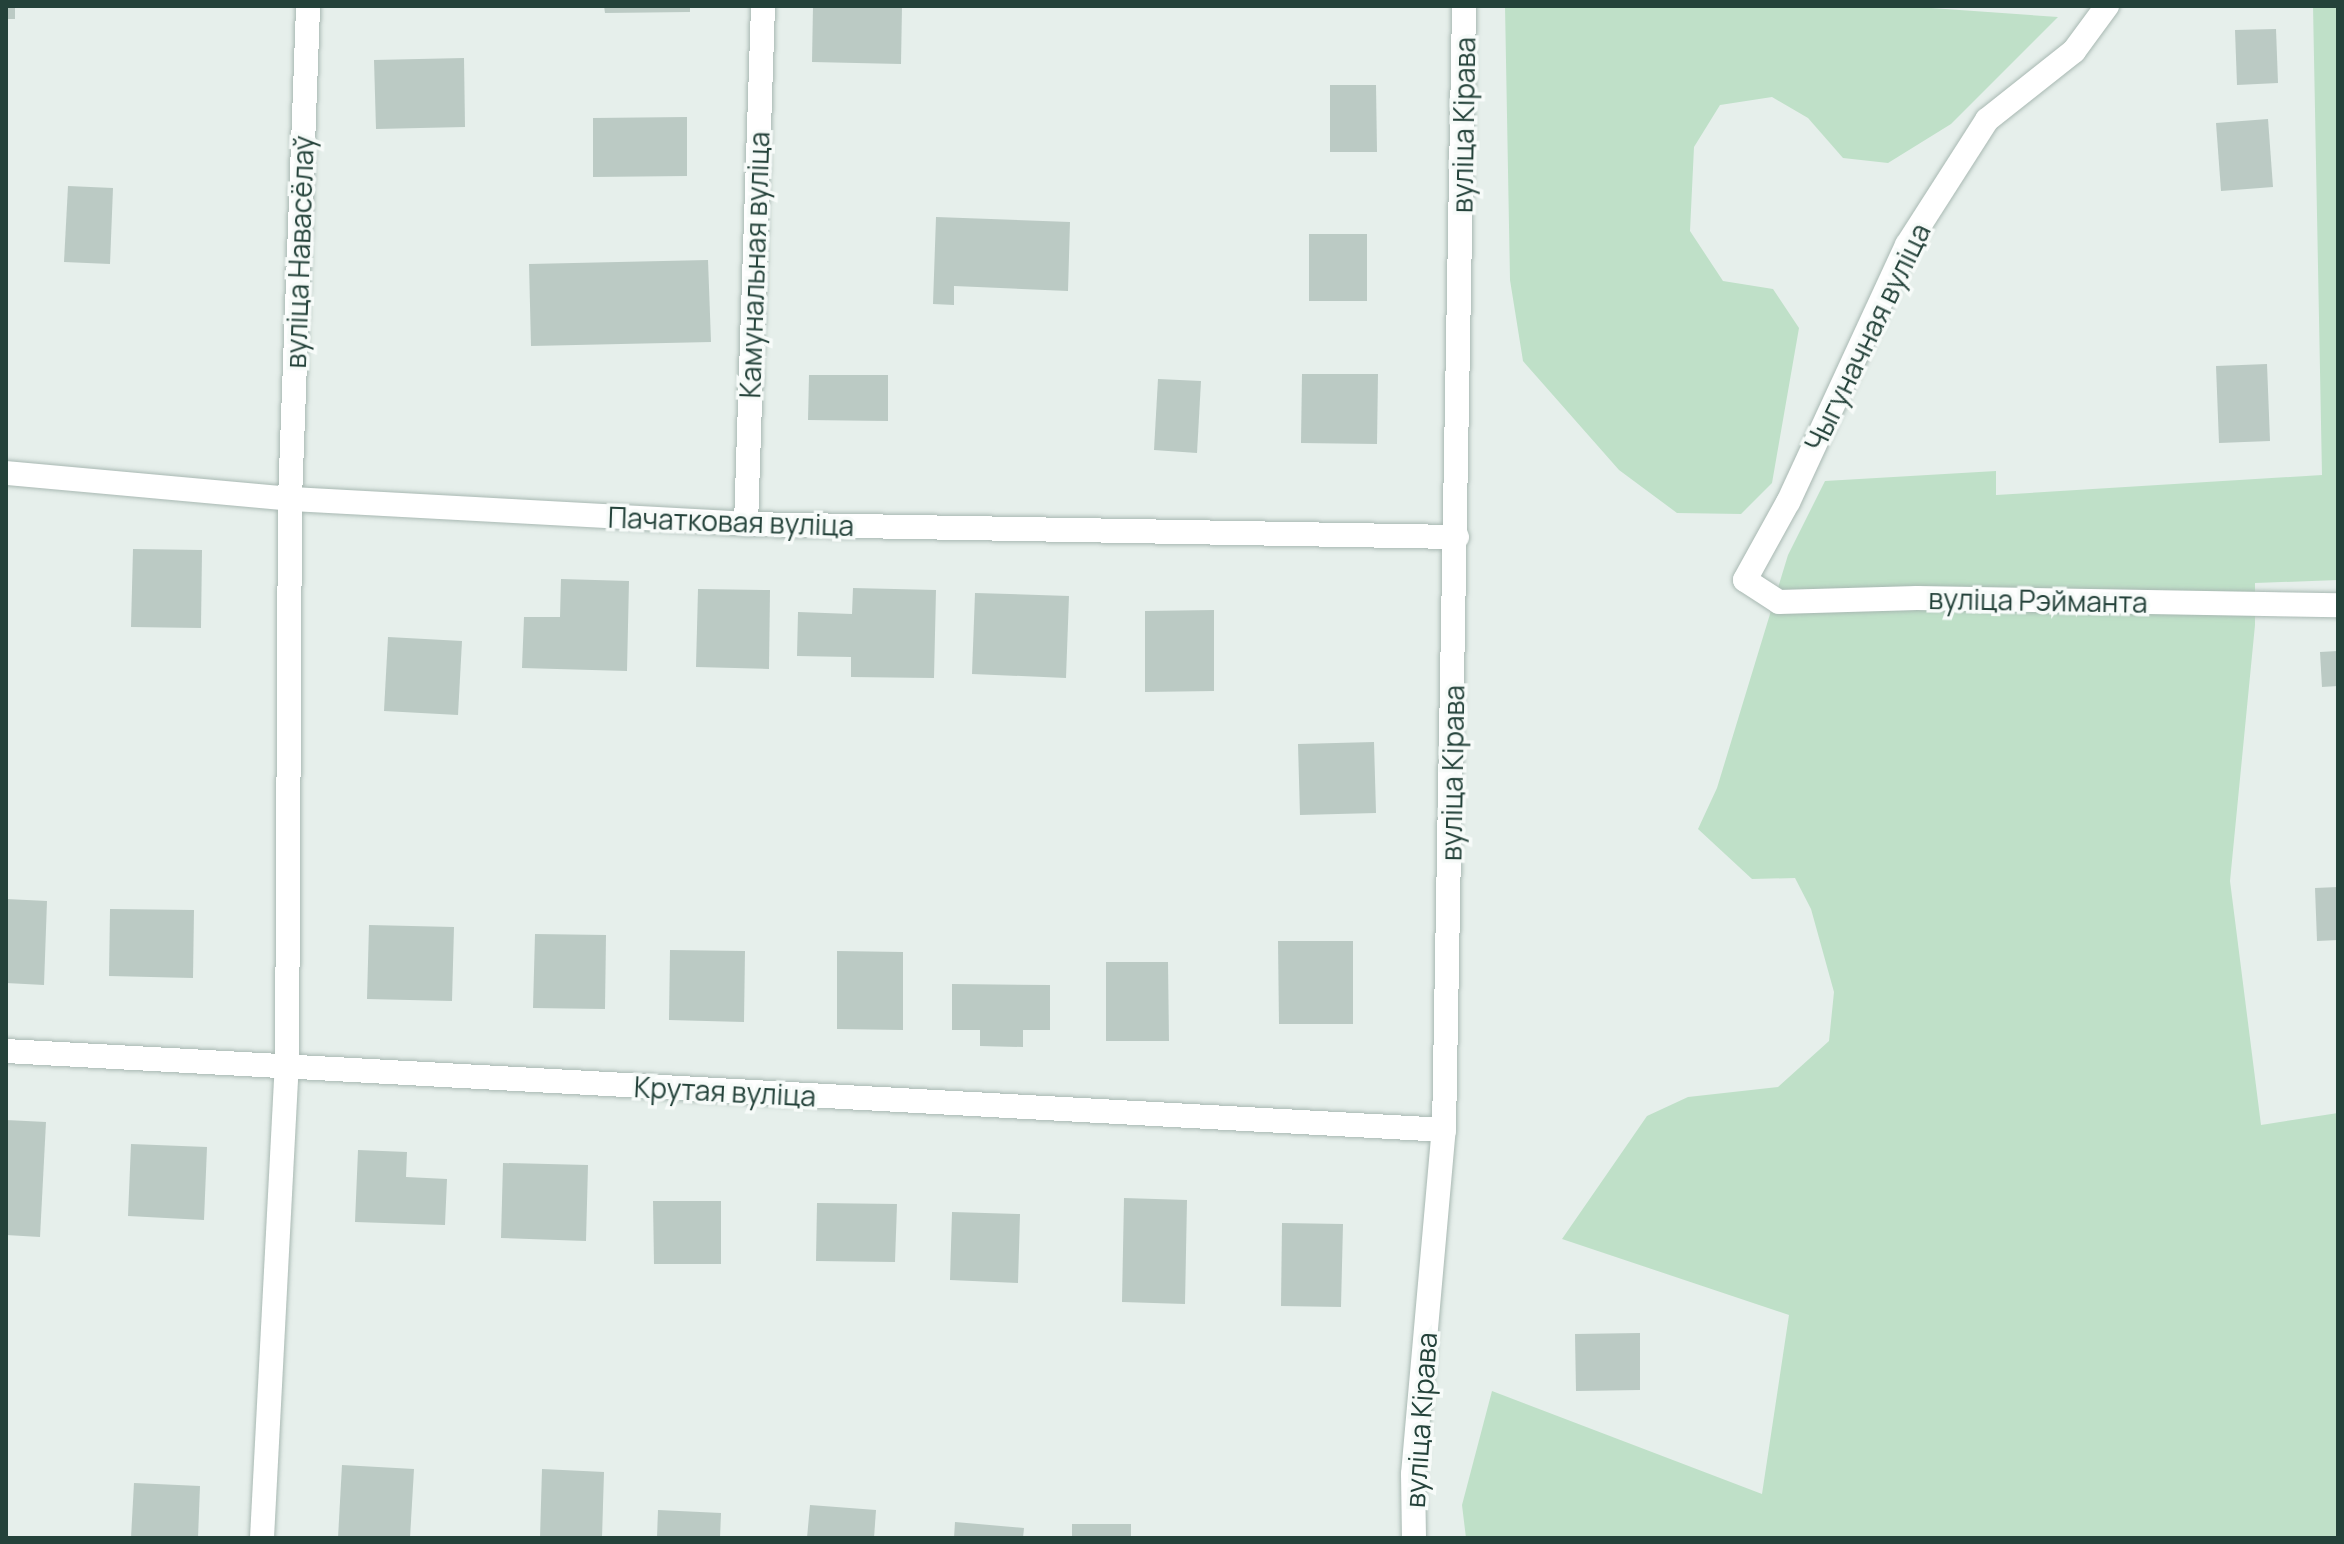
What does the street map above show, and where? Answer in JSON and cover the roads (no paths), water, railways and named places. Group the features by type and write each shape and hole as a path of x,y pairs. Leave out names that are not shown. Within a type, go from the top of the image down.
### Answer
{"street":[{"name":"вуліца Навасёлаў","path":"262,1538 287,1067 290,499 308,6"},
{"name":"Камунальная вуліца","path":"746,524 763,6"},
{"name":"вуліца Кірава","path":"1414,1538 1413,1474 1444,1130 1457,537 1464,6"},
{"name":"Чыгуначная вуліца","path":"1745,580 1788,502 1907,245 1987,120 2074,51 2107,6"},
{"name":"Пачатковая вуліца","path":"6,473 290,499 746,524 1457,537"},
{"name":"вуліца Рэйманта","path":"1745,580 1779,602 1917,598 2338,605"},
{"name":"Крутая вуліца","path":"6,1051 1444,1130"}]}
